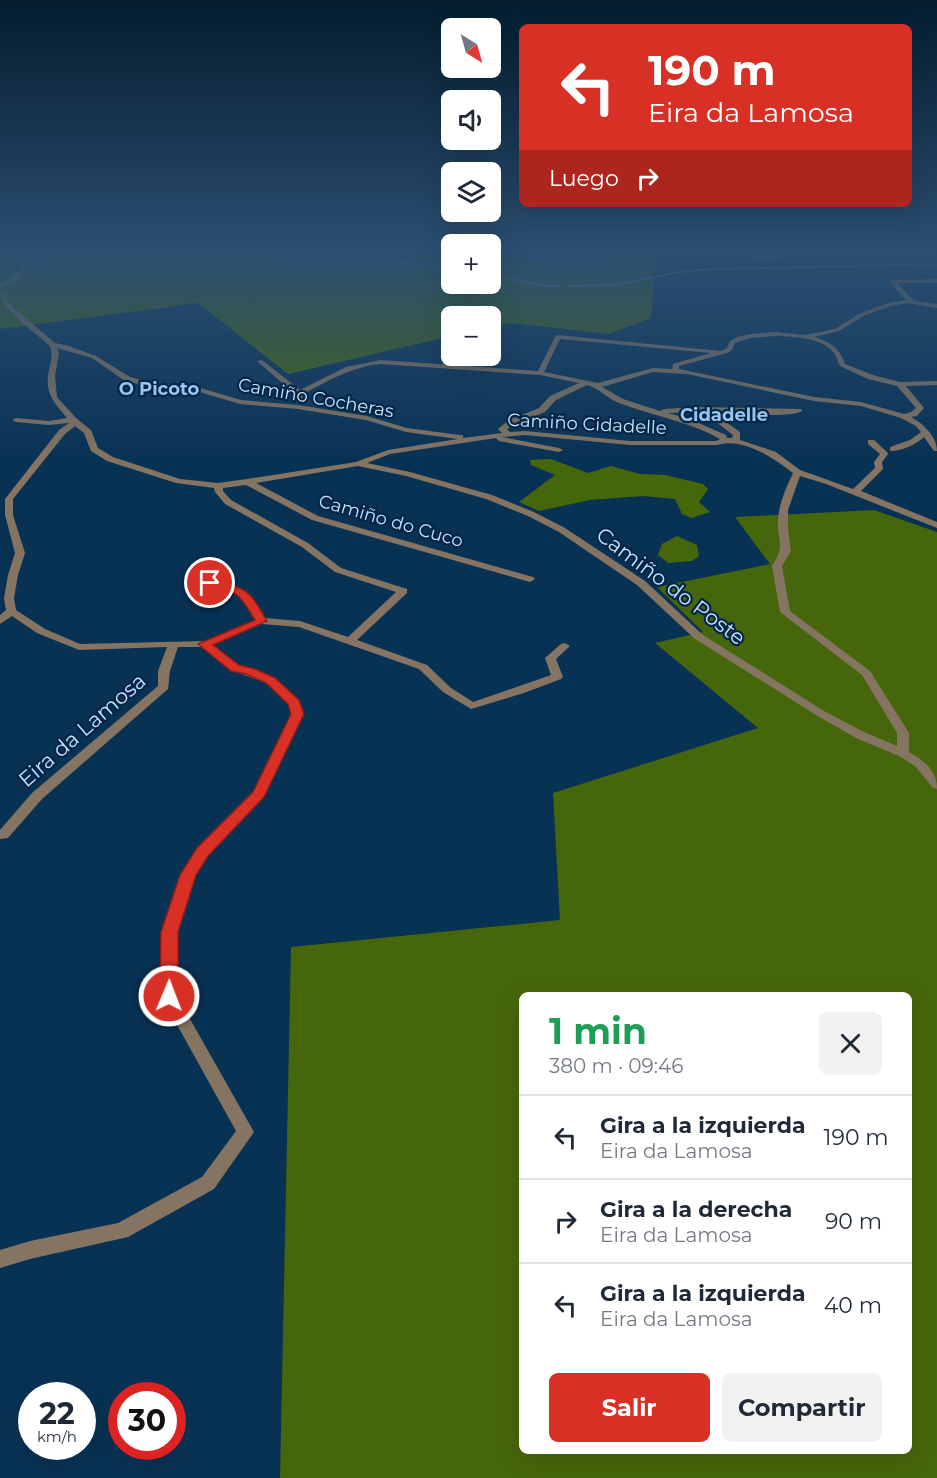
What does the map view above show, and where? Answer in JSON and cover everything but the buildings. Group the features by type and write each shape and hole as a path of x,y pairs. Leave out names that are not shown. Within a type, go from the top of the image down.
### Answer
{"street":[{"path":"28,323 53,345"},
{"path":"805,337 837,330 848,323"},
{"path":"676,371 675,365 725,352 730,349 732,342 748,337 776,334 805,337 831,348 839,354 842,365 854,371 900,384 937,383"},
{"path":"540,373 558,337 725,352"},
{"name":"Camiño Cocheras","path":"53,345 67,347 94,357 128,380 197,389 240,402 298,407 367,418 406,430 476,439"},
{"name":"Camiño Cidadelle","path":"53,345 56,353 51,376 53,397 74,421 88,432 94,449 110,459 179,481 218,486 358,464 388,452 508,434 525,433 630,443 717,443 724,440 723,437 709,430 611,397 597,388 597,385 653,370 699,374 814,399 861,404 904,416"},
{"path":"260,361 299,393"},
{"path":"299,393 334,374 367,363 410,363 540,373 597,385"},
{"path":"508,434 502,429 512,422 543,410 553,398 586,383"},
{"path":"900,384 920,408 914,414 904,416"},
{"path":"298,407 299,393"},
{"path":"657,412 682,409 771,413 798,411"},
{"path":"705,410 730,427 737,434 736,441"},
{"path":"904,416 919,424 937,449"},
{"path":"16,420 49,423 74,421"},
{"path":"74,421 62,432 9,499 9,515 20,553 9,598 11,611 41,631 79,647 205,644 261,621 300,624 423,667 447,690 471,706 556,677 550,658 565,646"},
{"path":"893,449 913,442 925,432"},
{"path":"490,436 560,450"},
{"path":"724,440 736,441 773,454 797,472 855,492 937,525"},
{"path":"855,492 879,469 878,462 884,454 871,442"},
{"name":"Camiño do Poste","path":"358,464 407,474 489,497 562,530 641,583 699,637 820,713 860,735 903,753 919,763 937,785"},
{"path":"797,472 782,512 782,532 786,551 777,566 785,612 866,673 903,733 903,753"},
{"name":"Camiño do Cuco","path":"247,482 315,518 530,579"},
{"path":"218,486 219,492 228,502 305,545 338,570 403,591 349,642"},
{"path":"210,583 238,590 246,595 261,621"},
{"path":"0,621 11,611"},
{"name":"Eira da Lamosa","path":"3,835 37,796 164,687 164,671 174,644"},
{"path":"0,1259 30,1250 121,1231 208,1183 245,1132 169,996 170,932 188,875 202,852 259,794 297,714 295,703 270,681 235,668 205,644"}],"green space":[{"path":"0,323 46,323 0,329"},
{"path":"223,323 441,323 441,338 288,374"},
{"path":"501,323 638,323 609,334 510,323 501,325"},
{"path":"551,459 588,473 611,466 640,474 665,475 703,484 708,489 699,502 710,512 692,518 682,514 675,499 643,496 590,500 539,511 519,502 555,475 531,465 530,460"},
{"path":"874,510 937,532 937,1478 280,1478 291,947 560,920 553,793 758,728 655,643 703,632 657,587 770,564 735,517"},
{"path":"677,536 697,545 699,556 692,561 668,563 658,555 662,544"}],"district":[{"name":"O Picoto","path":"159,389"},
{"name":"Cidadelle","path":"724,415"}],"route":[{"path":"169,996 170,932 188,875 202,852 259,794 297,714 295,703 270,681 235,668 205,644 225,638 261,621 246,595 238,590 210,583"}]}
